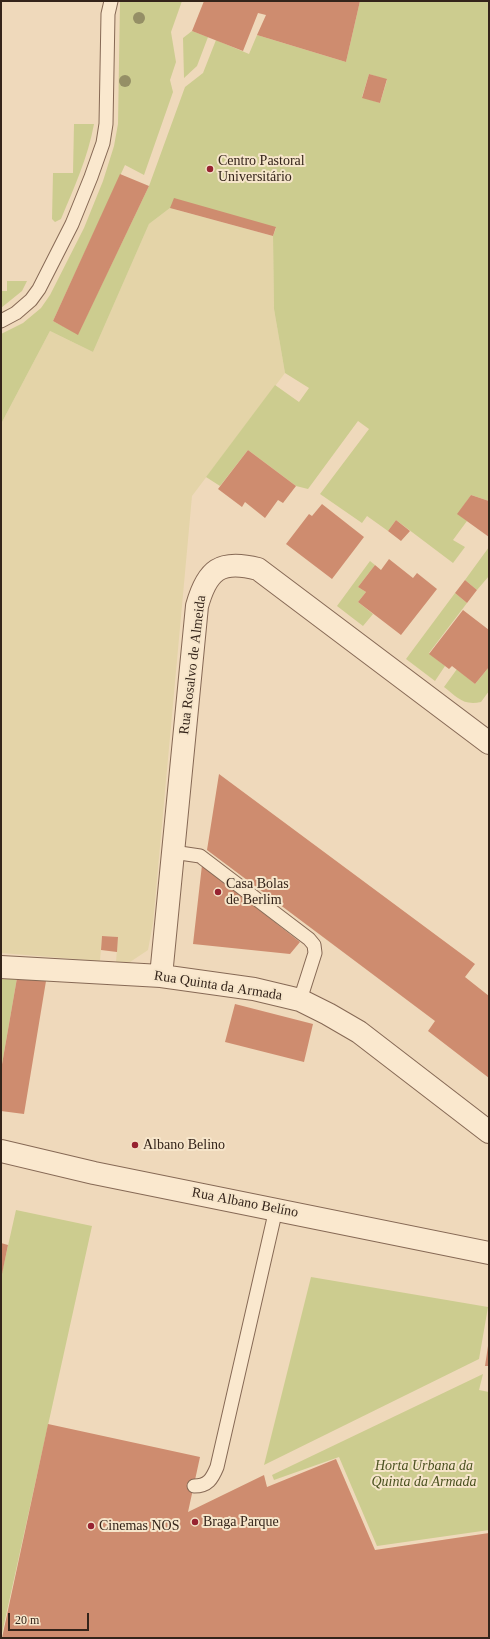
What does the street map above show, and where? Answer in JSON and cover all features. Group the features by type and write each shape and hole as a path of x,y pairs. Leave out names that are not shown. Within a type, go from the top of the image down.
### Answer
{"street":[{"name":"Rua Rosalvo de Almeida","path":"161,976 197,606 202,588 210,575 226,566 243,565 258,569 486,734"},
{"name":"Rua Quinta da Armada","path":"1,966 161,976 254,989 300,1000 359,1032 489,1132"},
{"name":"Rua Albano Belíno","path":"1,1151 94,1173 489,1253"}],"lane":[{"path":"1,321 16,313 32,300 39,289 72,224 103,143 106,124 108,14 111,1"},
{"path":"173,852 200,856 309,939 314,945 315,953 300,1000"},
{"path":"194,1486 207,1484 213,1478 217,1467 276,1209"}],"shaded area":[{"path":"170,208 273,236 274,309 285,373 192,496 153,923 148,950 130,962 116,962 118,937 102,936 100,961 1,953 1,424 50,331 93,352 149,224"}],"green space":[{"path":"120,1 182,1 171,32 176,62 170,80 173,92 144,175 125,165 53,321 78,334 149,186 185,87 203,73 216,40 249,54 257,35 346,62 360,1 489,1 489,501 471,495 458,514 467,521 453,540 465,547 453,563 396,520 388,531 367,516 362,523 320,494 369,429 358,421 308,489 296,486 248,450 220,486 206,477 275,385 299,402 309,388 285,373 274,309 273,236 276,228 170,208 149,224 93,352 50,331 1,424 1,334 23,323 41,308 50,295 84,228 103,181 114,146 118,124","holes":["369,74 387,80 380,103 362,97"]},
{"path":"192,31 208,37 197,66 184,78 183,38"},
{"path":"74,124 94,124 76,184 61,219 55,222 52,219 53,173 73,173"},
{"path":"7,281 27,281 22,291 1,308 1,291 7,291"},
{"path":"489,547 489,576 477,590 465,580"},
{"path":"370,561 375,565 358,587 366,592 358,602 373,614 363,626 337,606"},
{"path":"455,593 467,603 429,653 445,666 435,681 406,659"},
{"path":"489,667 489,691 481,702 465,702 444,687 457,669 475,684"},
{"path":"1,977 17,978 1,1070"},
{"path":"16,1210 92,1226 1,1638 1,1277"},
{"path":"311,1277 488,1307 479,1359 264,1465"},
{"name":"Horta Urbana da Quinta da Armada","path":"483,1374 479,1390 489,1392 489,1530 377,1546 339,1457 274,1480 272,1475"}],"building":[{"path":"204,1 360,1 346,62 257,35 266,15 258,13 243,51 192,31"},
{"path":"369,74 387,79 380,103 362,98"},
{"path":"120,174 149,186 78,335 53,321"},
{"path":"174,198 276,227 273,236 170,208"},
{"path":"248,450 296,486 283,503 278,500 265,518 245,502 242,507 218,489"},
{"path":"471,495 489,501 489,537 457,514"},
{"path":"322,504 364,537 332,579 286,544 309,514 312,516"},
{"path":"396,520 410,531 401,541 388,531"},
{"path":"389,559 413,578 417,573 437,589 401,635 358,602 366,592 358,587 375,565 381,570"},
{"path":"465,580 477,590 467,603 455,593"},
{"path":"463,610 489,630 489,667 475,684 452,666 449,669 429,654"},
{"path":"219,774 475,964 465,977 489,996 489,1078 428,1031 435,1021 207,850"},
{"name":"Casa Bolas de Berlim","path":"202,865 300,942 290,954 193,944"},
{"path":"102,936 118,937 117,952 101,950"},
{"path":"17,978 46,981 24,1114 1,1111 1,1070"},
{"path":"235,1004 313,1024 304,1062 225,1042"},
{"path":"1,1243 8,1245 2,1274 1,1274"},
{"path":"488,1346 489,1366 485,1366"},
{"name":"Braga Parque","path":"48,1424 200,1457 188,1512 264,1475 267,1487 336,1459 375,1550 489,1533 489,1638 2,1638"}],"place":[{"name":"Centro Pastoral Universitário","path":"210,169"},
{"name":"Casa Bolas de Berlim","path":"218,892"},
{"name":"Albano Belino","path":"135,1145"},
{"name":"Braga Parque","path":"195,1522"},
{"name":"Cinemas NOS","path":"91,1526"}]}
